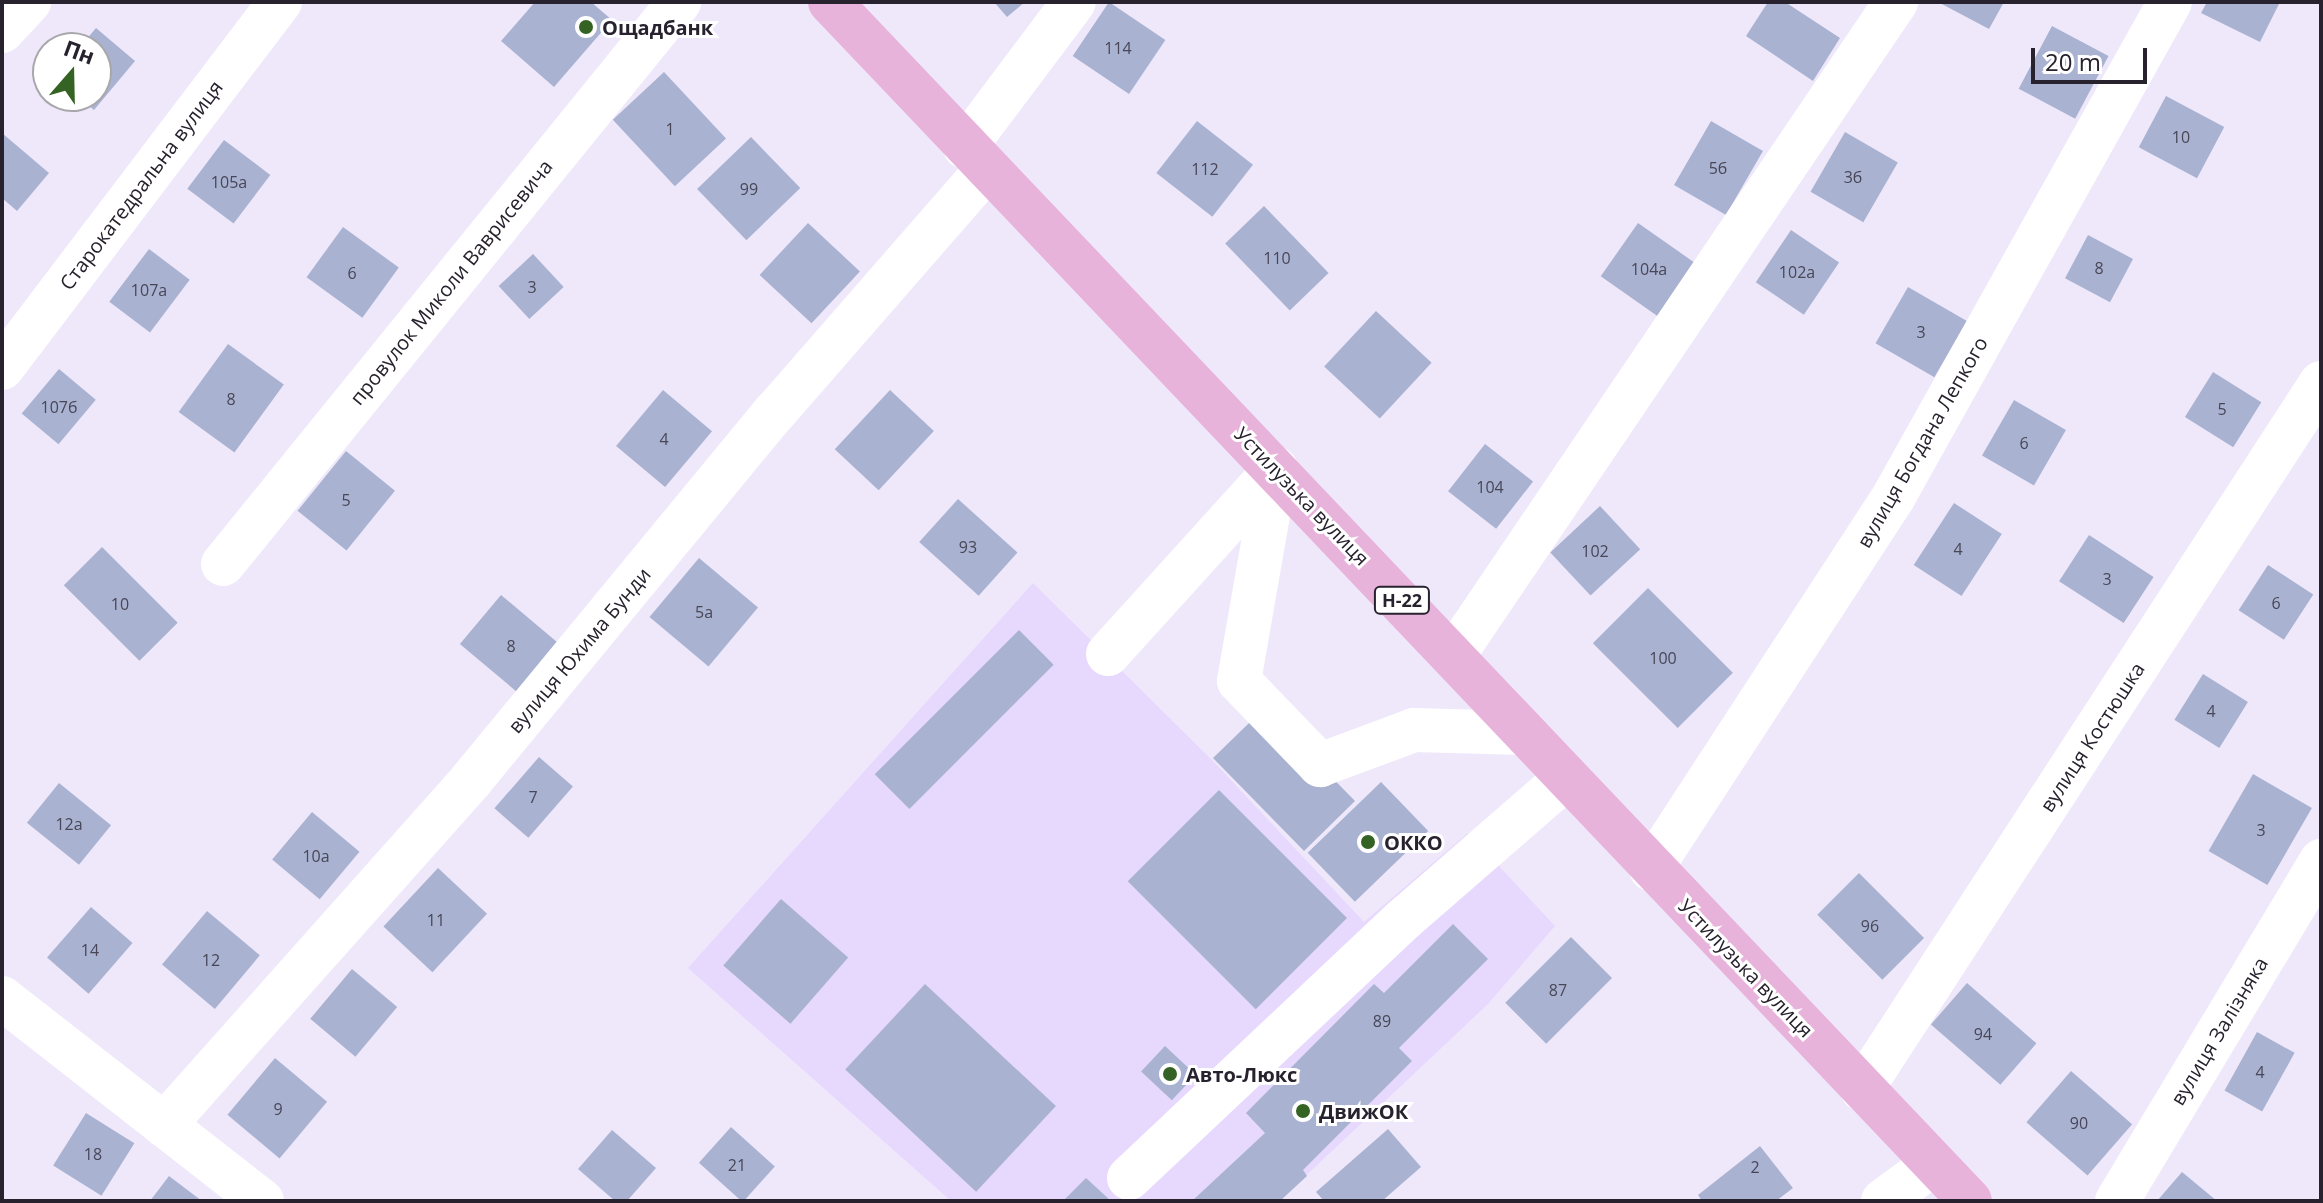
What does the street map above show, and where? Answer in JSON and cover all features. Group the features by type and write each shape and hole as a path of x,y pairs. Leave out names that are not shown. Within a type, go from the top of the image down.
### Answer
{"main road":[{"name":"Устилузька вулиця","path":"830,2 1454,655 1651,869 1970,1201"}],"street":[{"path":"2,31 29,2"},
{"name":"Старокатедральна вулиця","path":"2,368 280,2"},
{"name":"провулок Миколи Ваврисевича","path":"223,564 679,2"},
{"name":"вулиця Юхима Бунди","path":"164,1125 472,779 775,412 976,158 1074,2"},
{"path":"1454,655 1896,2"},
{"name":"вулиця Богдана Лепкого","path":"1651,869 1894,496 2150,12"},
{"name":"вулиця Костюшка","path":"1862,1089 2321,383"},
{"path":"1108,654 1276,469"},
{"path":"1276,469 1239,681 1320,765 1414,730 1524,733"},
{"path":"1129,1178 1404,919 1566,778"},
{"name":"вулиця Залізняка","path":"2117,1201 2321,861"},
{"path":"2,998 262,1201"},
{"path":"1883,1201 1933,1164"}],"shaded area":[{"path":"1033,583 1212,760 1364,922 1468,833 1555,926 1488,1004 1279,1201 951,1201 688,968"}],"building":[{"path":"535,2 591,2 612,20 554,87 501,41"},
{"path":"994,2 1025,2 1007,17"},
{"path":"1109,2 1165,40 1129,94 1073,56"},
{"path":"1768,2 1785,2 1840,38 1813,81 1746,36"},
{"path":"1938,2 2004,2 1989,29"},
{"path":"2207,2 2280,2 2260,42 2201,13"},
{"path":"2052,26 2109,56 2075,119 2019,89"},
{"path":"112,42 135,61 112,88"},
{"path":"664,72 726,139 675,186 613,120"},
{"path":"2166,96 2224,127 2197,178 2139,147"},
{"path":"1197,121 1253,165 1212,217 1156,173"},
{"path":"1711,121 1763,151 1726,215 1674,185"},
{"path":"1845,132 1898,162 1863,222 1810,192"},
{"path":"2,133 49,173 17,211 2,198"},
{"path":"751,137 800,188 746,240 697,189"},
{"path":"224,140 270,175 234,224 187,189"},
{"path":"1264,206 1329,273 1290,310 1225,244"},
{"path":"808,223 860,271 812,323 760,275"},
{"path":"1638,223 1695,263 1658,316 1601,276"},
{"path":"343,227 399,268 362,318 307,277"},
{"path":"1791,230 1839,262 1804,315 1756,282"},
{"path":"2088,235 2133,259 2110,302 2065,278"},
{"path":"149,249 190,280 150,332 109,302"},
{"path":"533,254 564,287 529,319 499,286"},
{"path":"1908,287 1967,321 1934,377 1876,343"},
{"path":"1376,311 1432,363 1380,418 1324,367"},
{"path":"228,344 284,385 234,453 179,412"},
{"path":"59,369 96,400 58,444 22,413"},
{"path":"2213,372 2261,402 2233,447 2185,417"},
{"path":"663,390 712,431 665,487 616,446"},
{"path":"890,390 934,431 879,490 835,449"},
{"path":"2014,400 2066,430 2034,485 1982,455"},
{"path":"1485,444 1533,482 1496,529 1448,491"},
{"path":"346,451 395,491 347,550 298,511"},
{"path":"958,499 1017,553 979,596 919,542"},
{"path":"1954,503 2002,534 1962,596 1914,565"},
{"path":"1600,506 1640,549 1591,596 1550,552"},
{"path":"2089,535 2154,577 2124,623 2059,581"},
{"path":"102,547 178,623 139,661 64,585"},
{"path":"699,558 758,607 708,666 650,617"},
{"path":"2268,565 2313,594 2284,640 2239,610"},
{"path":"1648,588 1733,673 1678,728 1593,643"},
{"path":"501,595 562,646 521,695 460,644"},
{"path":"1019,630 1054,665 909,809 875,774"},
{"path":"2203,674 2248,702 2219,748 2174,720"},
{"path":"1277,696 1303,748 1355,801 1304,851 1213,758"},
{"path":"539,757 573,787 528,838 494,808"},
{"path":"2253,774 2312,808 2267,885 2208,851"},
{"name":"ОККО","path":"1381,782 1428,831 1355,902 1308,853"},
{"path":"59,783 111,825 79,865 27,823"},
{"path":"1219,790 1347,918 1256,1009 1128,881"},
{"path":"312,812 359,852 320,899 272,859"},
{"path":"438,868 487,914 432,972 383,927"},
{"path":"1859,873 1924,938 1882,980 1817,915"},
{"path":"781,899 848,957 790,1024 723,965"},
{"path":"91,907 133,943 89,994 47,958"},
{"path":"207,911 260,955 215,1009 162,965"},
{"path":"1453,924 1488,959 1399,1048 1412,1061 1303,1170 1307,1176 1280,1201 1192,1201 1265,1133 1246,1113 1374,984 1384,993"},
{"path":"1571,937 1612,978 1546,1044 1505,1003"},
{"path":"352,969 397,1007 355,1057 310,1019"},
{"path":"1967,983 2036,1043 2000,1085 1931,1025"},
{"path":"925,984 1056,1106 976,1192 845,1070"},
{"path":"2257,1032 2295,1053 2262,1111 2225,1091"},
{"path":"1165,1046 1196,1075 1172,1100 1141,1072"},
{"path":"275,1058 327,1102 280,1158 227,1115"},
{"path":"2071,1071 2132,1124 2088,1175 2026,1122"},
{"path":"86,1113 134,1143 101,1196 53,1166"},
{"path":"731,1127 775,1166 741,1201 699,1163"},
{"path":"1388,1129 1421,1167 1382,1201 1324,1201 1316,1192"},
{"path":"612,1130 656,1168 627,1201 615,1201 578,1169"},
{"path":"1760,1146 1793,1188 1776,1201 1702,1201 1698,1195"},
{"path":"2182,1172 2217,1201 2157,1201"},
{"path":"169,1176 202,1201 150,1201"},
{"path":"1086,1178 1111,1201 1063,1201"}],"place":[{"name":"Ощадбанк","path":"586,27"},
{"name":"ОККО","path":"1368,842"},
{"name":"Авто-Люкс","path":"1170,1074"},
{"name":"ДвижОК","path":"1303,1111"}]}
